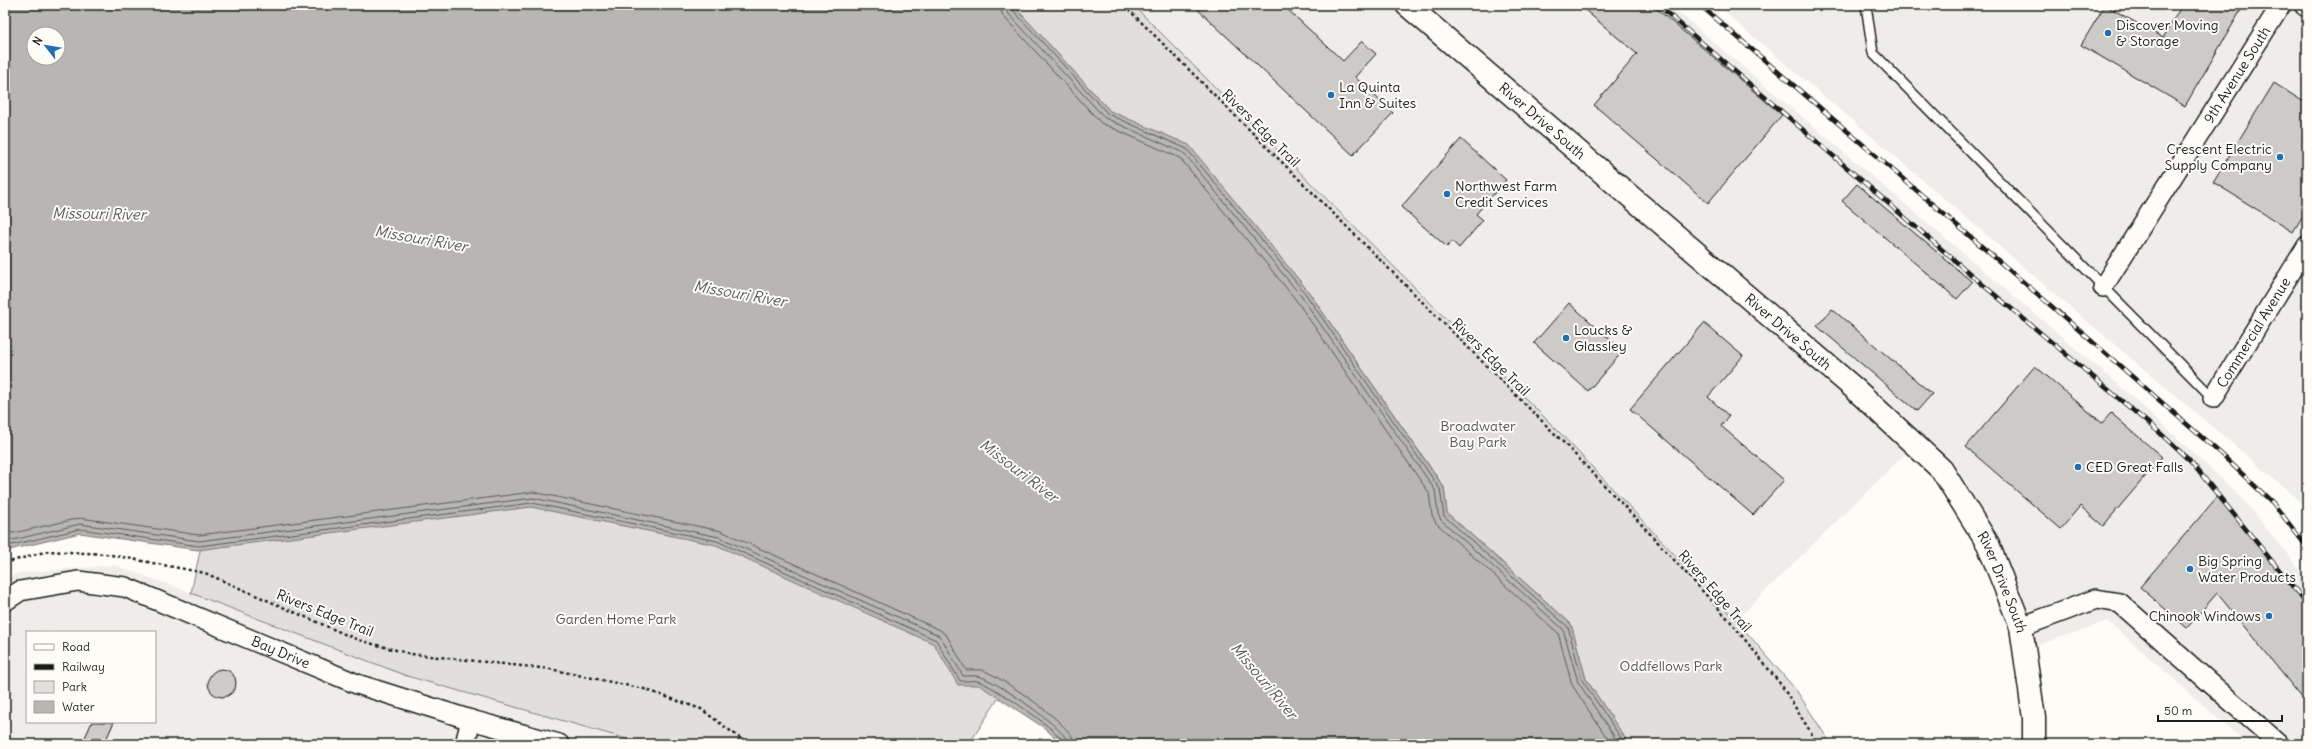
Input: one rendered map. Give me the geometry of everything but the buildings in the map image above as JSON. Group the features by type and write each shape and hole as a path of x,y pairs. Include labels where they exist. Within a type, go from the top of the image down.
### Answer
{"main road":[{"name":"River Drive South","path":"1406,5 1855,389 1942,470 1988,544 2021,628 2034,718 2034,744"}],"street":[{"name":"9th Avenue South","path":"2103,287 2281,5"},
{"name":"Commercial Avenue","path":"2213,398 2307,246"},
{"name":"Bay Drive","path":"5,601 20,590 78,580 126,587 357,684 471,720 559,744"},
{"path":"2021,628 2096,599 2120,603 2279,743"},
{"path":"465,744 471,720"}],"lane":[{"path":"1866,5 1873,52 2213,398"}],"path":[{"name":"Rivers Edge Trail","path":"1124,5 1563,442 1642,525 1730,621 1782,686 1818,744"},
{"name":"Rivers Edge Trail","path":"5,563 48,551 106,554 205,573 366,642 411,654 550,669 644,689 701,709 748,744"}],"shaded area":[{"path":"1133,5 1670,5 2134,398 2239,495 2307,578 2307,744 2247,744 2108,621 2024,650 1988,544 1915,444 1736,620 1561,434"},
{"path":"1718,5 2307,5 2307,510 2292,494 1745,30"},
{"path":"114,565 237,609 644,744 5,744 5,581 17,573"}],"green space":[{"path":"1013,5 1133,5 1561,434 1736,620 1796,690 1831,744 1629,744 1586,679 1571,624 1447,513 1444,487 1308,291 1189,146 1110,111"},
{"name":"Garden Home Park","path":"464,498 634,507 879,596 1007,685 969,744 644,744 407,676 191,593 204,532"}],"water":[{"name":"Missouri River","path":"5,5 1013,5 1110,111 1189,145 1308,291 1444,488 1447,513 1571,624 1586,679 1629,744 1061,744 1046,729 979,685 958,685 934,644 716,545 531,507 198,550 80,533 9,550 5,544"}],"railway":[{"path":"1658,5 1982,284 2160,433 2191,462 2307,604"},
{"path":"1700,5 2049,304 2221,454 2273,503 2307,547"},
{"path":"5,744 8,737"}],"place":[{"name":"Discover Moving & Storage","path":"2108,33"},
{"name":"La Quinta Inn & Suites","path":"1331,95"},
{"name":"Crescent Electric Supply Company","path":"2280,157"},
{"name":"Northwest Farm Credit Services","path":"1447,194"},
{"name":"Loucks & Glassley","path":"1566,338"},
{"name":"CED Great Falls","path":"2078,467"},
{"name":"Big Spring Water Products","path":"2190,569"},
{"name":"Chinook Windows","path":"2269,616"}],"park label":[{"name":"Broadwater Bay Park","path":"1478,434"},
{"name":"Oddfellows Park","path":"1671,666"}]}
